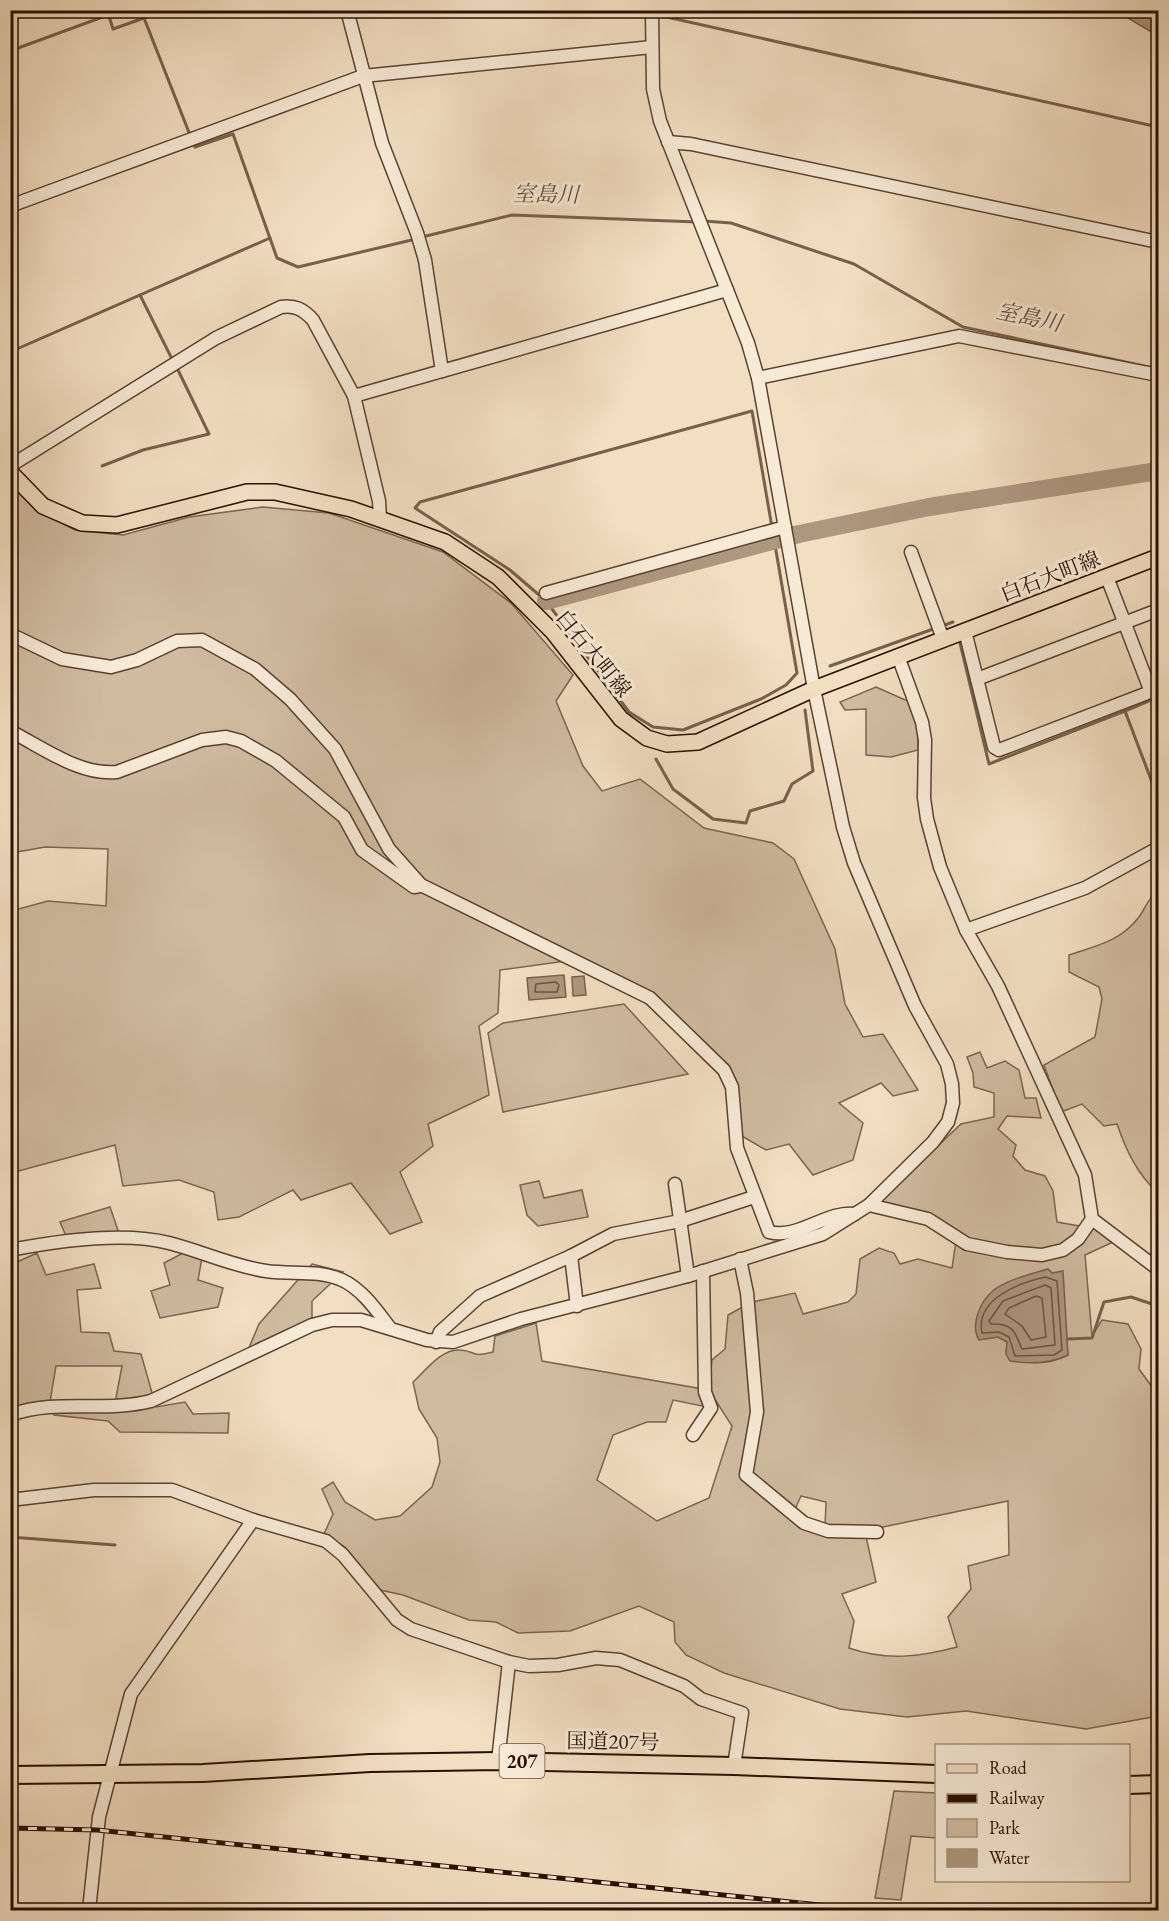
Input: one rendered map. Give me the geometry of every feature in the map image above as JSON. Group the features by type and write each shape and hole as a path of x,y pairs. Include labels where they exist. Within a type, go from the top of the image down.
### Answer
{"highway":[{"name":"国道207号","path":"10,1775 108,1775 498,1761 734,1766 935,1774"},
{"name":"国道207号","path":"10,1766 108,1775"},
{"path":"1130,1785 1158,1784"}],"main road":[{"name":"白石大町線","path":"10,472 43,506 82,523 117,525 247,492 275,492 380,518 445,542 498,577 553,632 621,719 646,738 667,744 698,742 814,689 898,656 940,631 965,631 1158,557"}],"street":[{"path":"347,10 382,143 419,238 442,371"},
{"path":"10,1415 38,1406 131,1406 151,1401 312,1325 332,1320 361,1320 436,1342 453,1342 521,1319 703,1271 823,1234 869,1205 933,1142 948,1122 953,1103 952,1084 947,1064 915,1006 854,863 843,827 814,689 788,544 777,529 758,378 748,343 660,121 654,89 652,10"},
{"path":"10,206 363,76 652,47"},
{"path":"668,142 691,144 1158,242 1158,239"},
{"path":"354,396 727,290"},
{"path":"10,466 216,338 281,308 291,306 298,308 313,320 354,396 379,501 380,518"},
{"path":"758,378 959,336 1158,375"},
{"path":"546,592 777,529"},
{"path":"911,552 940,631"},
{"path":"965,631 994,747 999,750 1155,690 1124,623 1107,577"},
{"path":"977,679 1158,610"},
{"path":"10,634 62,659 111,667 137,660 177,641 202,640 255,669 291,699 335,749 389,849 421,885 650,998 724,1070 732,1087 734,1135 754,1197 769,1232 776,1234 810,1226 848,1213 858,1214"},
{"path":"898,656 922,723 925,740 924,798 927,819 940,867 966,930 998,986 1085,1175 1092,1219 1115,1239 1158,1269"},
{"path":"10,731 65,759 102,774 117,772 202,740 226,737 241,741 276,761 344,817 362,850 414,887 421,885"},
{"path":"966,930 1085,888 1158,848"},
{"path":"675,1184 688,1275"},
{"path":"436,1342 440,1332 480,1296 571,1256 613,1234 680,1221 754,1197"},
{"path":"869,1205 928,1219 967,1244 1042,1256 1063,1250 1078,1239 1092,1219"},
{"path":"10,1250 82,1239 136,1240 167,1243 266,1271 318,1273 344,1281 372,1304 390,1328"},
{"path":"571,1256 577,1306"},
{"path":"740,1259 747,1293 757,1412 746,1475 804,1523 828,1531 877,1532"},
{"path":"693,1435 711,1408 705,1392 703,1271"},
{"path":"10,1500 94,1490 172,1490 253,1520 326,1541 343,1555 397,1620 411,1629 509,1662 530,1666 558,1665 596,1658 620,1660 684,1686 701,1699 742,1713 734,1766"},
{"path":"89,1911 99,1817 108,1775 132,1694 253,1520"},
{"path":"498,1761 509,1662"}],"green space":[{"path":"10,484 37,511 75,530 123,535 189,517 263,507 329,513 443,552 511,603 573,675 556,701 583,766 602,791 640,779 704,828 773,843 794,859 835,949 845,1004 863,1037 883,1034 918,1090 893,1096 881,1083 839,1103 863,1123 853,1160 813,1175 789,1144 766,1150 740,1135 729,1087 719,1072 647,1003 566,961 500,970 498,1013 479,1026 489,1095 428,1124 433,1146 400,1172 422,1222 390,1234 351,1183 301,1200 293,1190 239,1217 218,1220 214,1192 179,1180 123,1186 115,1145 11,1173 11,911 48,901 106,906 108,849 45,847 11,853"},
{"path":"876,687 910,702 918,726 918,750 891,757 866,755 866,709 845,710 840,702"},
{"path":"1158,891 1158,1193 1133,1161 1117,1124 1104,1126 1082,1104 1061,1112 1044,1065 1095,1037 1102,999 1099,987 1069,972 1069,955 1098,946 1124,932 1139,917 1149,900"},
{"path":"624,1004 688,1074 503,1112 488,1033 503,1023"},
{"path":"980,1052 987,1068 1005,1061 1019,1070 1025,1098 1036,1098 1041,1118 1007,1116 998,1129 1016,1145 1013,1156 1025,1170 1045,1176 1053,1191 1057,1222 1096,1229 1113,1242 1085,1255 1092,1336 1102,1320 1128,1324 1141,1349 1139,1369 1158,1395 1158,1716 1086,1729 966,1711 907,1717 840,1709 724,1673 686,1655 675,1642 674,1622 639,1606 570,1631 518,1633 496,1622 469,1620 403,1595 380,1590 345,1547 324,1534 333,1514 322,1489 333,1482 345,1502 375,1520 400,1516 432,1487 440,1462 437,1438 419,1409 413,1382 440,1356 453,1350 477,1354 493,1352 495,1336 536,1323 542,1361 709,1390 712,1360 725,1349 728,1315 752,1302 795,1293 803,1314 848,1302 856,1294 860,1259 879,1248 894,1253 900,1264 918,1259 952,1268 957,1234 879,1202 961,1124 994,1117 994,1093 974,1087 973,1073 967,1057","holes":["1048,1269 1052,1273 1068,1355 1052,1361 1037,1363 1006,1354 1007,1342 998,1337 994,1290","709,1390 732,1426 709,1498 657,1521 597,1480 613,1435 647,1422 666,1422 673,1400 702,1406","801,1496 826,1502 825,1527 791,1518","1008,1501 1009,1555 968,1566 971,1589 948,1617 957,1647 903,1656 876,1655 849,1648 854,1621 842,1594 876,1582 864,1527 878,1528"]},
{"path":"539,1181 544,1198 582,1190 588,1217 538,1226 527,1215 520,1185"},
{"path":"110,1207 120,1236 66,1236 60,1222"},
{"path":"37,1253 46,1275 94,1264 101,1288 77,1290 81,1332 109,1333 114,1351 141,1354 156,1407 185,1402 193,1414 229,1413 228,1433 120,1432 108,1421 54,1415 50,1403 11,1408 10,1265","holes":["56,1366 122,1366 115,1403 50,1402"]},
{"path":"183,1253 202,1258 198,1280 223,1288 218,1307 160,1318 151,1291 170,1285 164,1263"},
{"path":"312,1264 343,1272 312,1301 312,1318 248,1350 259,1324"},
{"path":"894,1791 935,1793 935,1838 911,1836 901,1900 875,1898"}],"water":[{"path":"1116,11 1147,11 1158,20 1158,36"},
{"path":"564,975 566,997 529,1000 527,978"},
{"path":"584,976 586,995 573,996 572,977"},
{"path":"1048,1269 1052,1273 1063,1271 1068,1355 1040,1362 1010,1361 1006,1354 1007,1342 998,1337 979,1340 976,1334 978,1314 984,1300 1000,1286 1020,1277"}],"waterway":[{"name":"室島川","path":"107,10 113,29 144,18 190,135"},
{"path":"144,18 170,10"},
{"path":"662,10 662,16 1158,127"},
{"path":"10,51 108,15"},
{"name":"室島川","path":"192,141 195,147 233,134 277,258 298,267 416,239"},
{"name":"室島川","path":"422,237 512,215 697,222"},
{"name":"室島川","path":"704,221 731,223 854,264 963,327 1158,369"},
{"path":"10,352 270,238"},
{"path":"140,295 171,357"},
{"path":"102,466 143,450 209,434 178,370"},
{"path":"752,411 797,673 786,685 761,699 683,730 653,727 629,712 546,601 510,570 415,508 420,502 752,411"},
{"name":"室島川","path":"546,601 799,534 929,507 1158,471"},
{"path":"942,626 953,622"},
{"path":"830,666 936,628"},
{"path":"960,643 989,764 1125,711 1158,798"},
{"path":"1125,711 1158,697"},
{"path":"656,759 673,789 713,819 746,823 750,811 784,801 792,784 813,771 805,710"},
{"path":"1068,1339 1092,1338 1104,1302 1131,1297 1158,1306"},
{"path":"10,1537 115,1545"}],"railway":[{"path":"10,1828 97,1830 867,1910"}]}
